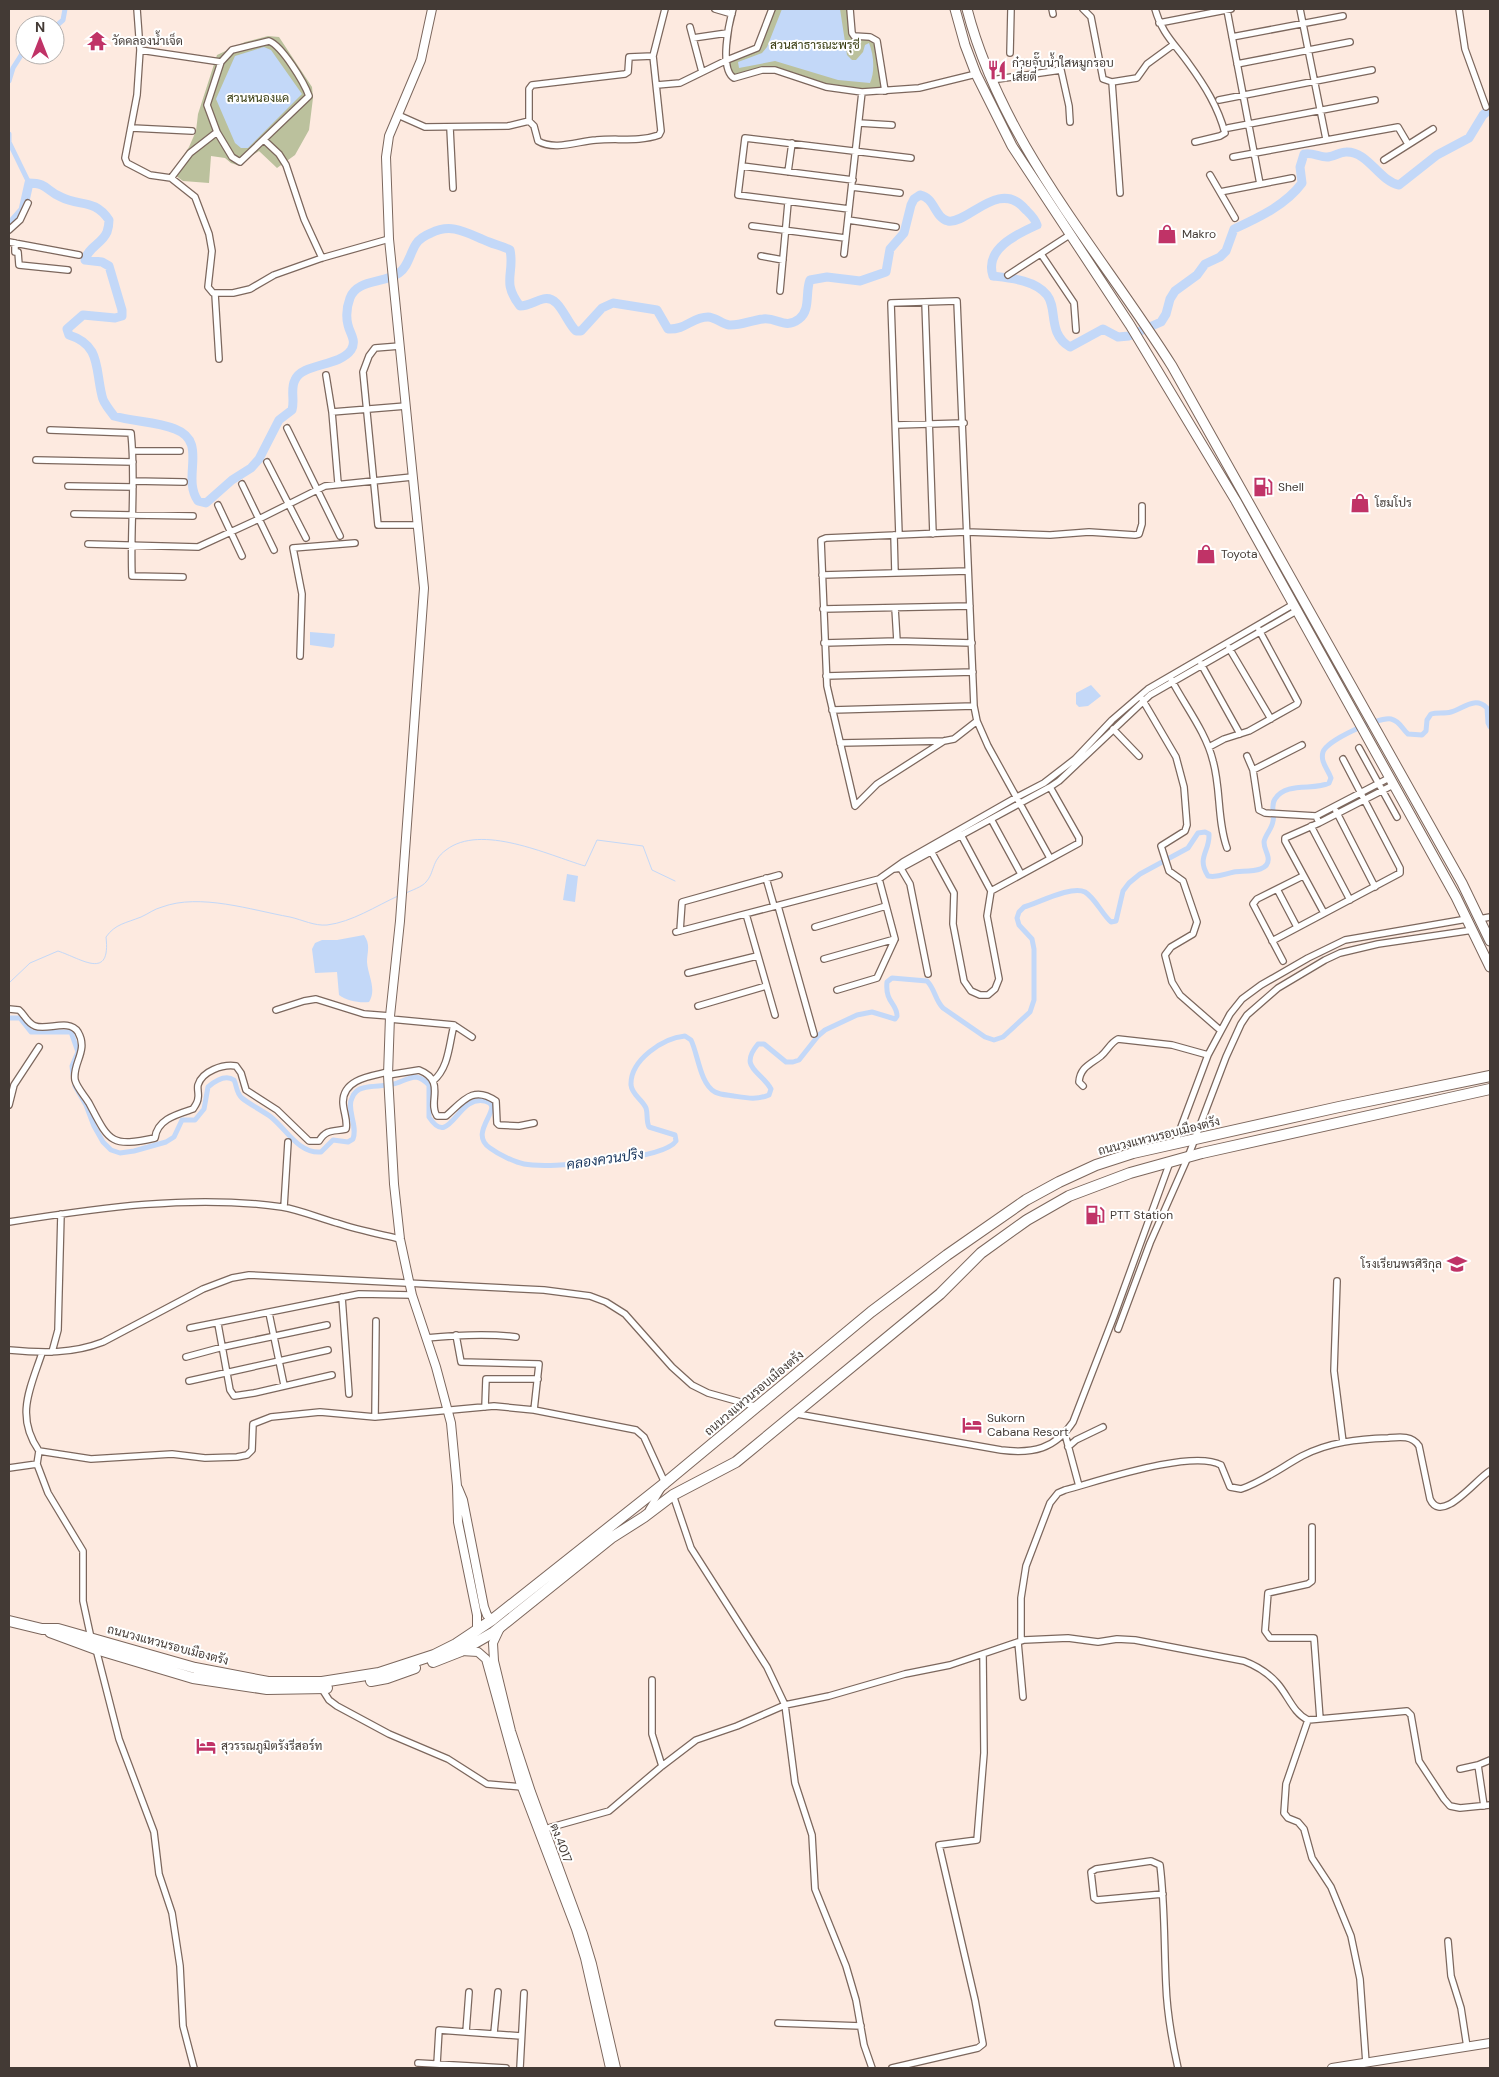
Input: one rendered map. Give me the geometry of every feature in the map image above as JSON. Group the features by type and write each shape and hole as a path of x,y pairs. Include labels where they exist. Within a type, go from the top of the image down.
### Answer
{"highway":[{"path":"1450,1085 1490,1071"},
{"name":"ถนนวงแหวนรอบเมืองตรัง","path":"9,1621 42,1629 193,1678 267,1689 322,1689 388,1678 461,1651 871,1312 1026,1200 1096,1165 1132,1153 1194,1138 1490,1076"},
{"name":"ถนนวงแหวนรอบเมืองตรัง","path":"42,1629 58,1629 195,1668 268,1682 322,1682 379,1673 434,1655 477,1631 496,1623 611,1538 644,1517 673,1494 736,1462 797,1414 940,1294 981,1253 1027,1220 1069,1196 1130,1173 1188,1157 1490,1088"}],"main road":[{"path":"955,9 964,45 976,74 1012,146 1130,325 1236,501 1473,930 1490,968"},
{"path":"967,9 975,42 991,80 1022,141 1151,332 1218,446 1462,883 1490,941"},
{"path":"1467,919 1479,918"},
{"path":"1473,930 1479,918"}],"street":[{"path":"137,9 140,50 138,95 125,152 127,163 150,175 172,178 195,197 202,213 212,250 208,287 215,294 219,359"},
{"path":"432,9 421,60 389,136 386,157 389,239 424,588 401,906 390,1017 388,1092 400,1239 412,1294 451,1423 457,1486 458,1522 477,1615 477,1631"},
{"path":"653,56 629,57 628,72 625,74 532,85 529,89 529,121 534,126 538,142 543,144 572,144 596,140 634,139 655,136 661,131 653,56 665,9"},
{"path":"715,9 733,11 727,33 727,60 729,72 734,78 762,70 775,70 826,87 862,92 919,88 976,74"},
{"path":"657,86 680,83 757,48 772,9"},
{"path":"850,9 852,33 854,36 870,37 878,41 885,91"},
{"path":"1010,53 1011,9"},
{"path":"1083,9 1091,17 1103,79 1112,82 1137,78 1147,64 1173,45"},
{"path":"1155,9 1159,23 1173,45 1214,101 1225,133 1194,142"},
{"path":"1159,23 1229,9 1232,37 1260,184"},
{"path":"1300,9 1326,139"},
{"path":"1459,9 1464,49 1486,107"},
{"path":"1232,37 1343,16"},
{"path":"690,27 702,72"},
{"path":"693,38 727,33"},
{"path":"268,41 278,47 305,86 309,96 240,162 232,157 217,132 207,105 221,62 232,50 268,41"},
{"path":"1237,64 1350,42"},
{"path":"140,50 221,62"},
{"path":"991,80 1062,70 1070,122"},
{"path":"1219,100 1372,70"},
{"path":"1112,82 1120,193"},
{"path":"844,254 862,92"},
{"path":"1228,128 1375,100"},
{"path":"398,115 425,127 508,126 529,121"},
{"path":"859,123 892,125"},
{"path":"1233,157 1398,127 1408,144"},
{"path":"132,128 192,131"},
{"path":"450,128 453,188"},
{"path":"1384,160 1433,129"},
{"path":"172,178 190,153 217,132"},
{"path":"849,209 788,203 738,195 745,138 911,158"},
{"path":"264,140 286,165 304,218 322,258"},
{"path":"788,172 792,144"},
{"path":"742,166 853,180"},
{"path":"1210,175 1236,218"},
{"path":"1220,192 1292,178"},
{"path":"852,187 900,193"},
{"path":"9,230 20,220 28,203"},
{"path":"780,291 788,203"},
{"path":"848,220 896,227"},
{"path":"752,226 845,238"},
{"path":"1008,275 1080,229"},
{"path":"215,294 250,289 274,276 322,258 389,239"},
{"path":"68,270 19,265 18,252 15,252 12,242 79,254"},
{"path":"1040,254 1074,303 1076,330"},
{"path":"761,256 783,260"},
{"path":"895,573 896,425 891,303 958,301 974,706 977,722 988,746 1050,858"},
{"path":"925,302 933,534"},
{"path":"400,346 375,348 369,356 363,372 365,409 378,524 417,525"},
{"path":"326,375 332,412 338,483"},
{"path":"332,412 406,406"},
{"path":"896,425 964,423"},
{"path":"287,428 340,536"},
{"path":"50,430 131,433 133,451 130,545 132,576 183,577"},
{"path":"133,451 180,451"},
{"path":"36,460 132,462"},
{"path":"267,462 306,538"},
{"path":"88,544 198,547 324,486 338,483 412,477"},
{"path":"68,486 184,482"},
{"path":"242,484 274,550"},
{"path":"218,505 242,556"},
{"path":"944,741 877,784 855,806 832,710 826,676 821,540 826,538 966,532 1050,535 1089,532 1135,535 1140,534 1142,506"},
{"path":"74,514 193,516"},
{"path":"300,656 302,594 294,548 356,543"},
{"path":"822,575 968,572"},
{"path":"823,609 970,606"},
{"path":"898,867 991,819 1060,772 1142,698 1198,659 1256,626 1296,607"},
{"path":"1171,679 1201,666 1230,650 1296,607"},
{"path":"895,608 897,641"},
{"path":"1209,747 1271,719 1298,702 1256,626"},
{"path":"824,643 897,641 972,643"},
{"path":"1227,643 1271,719"},
{"path":"1198,659 1240,734"},
{"path":"826,676 973,672"},
{"path":"1171,679 1209,747 1215,768 1222,828 1227,848"},
{"path":"778,876 682,902 678,931 879,879 1019,799 1050,787 1059,781 1142,698"},
{"path":"1142,698 1176,757 1184,786 1187,825 1185,830 1161,846 1161,850 1169,871 1183,881 1197,922 1193,934 1171,948 1165,956 1172,982 1180,995 1220,1030"},
{"path":"832,710 974,706"},
{"path":"840,743 944,741 954,739 977,722"},
{"path":"1113,729 1139,756"},
{"path":"1252,770 1302,745"},
{"path":"1359,748 1397,817"},
{"path":"1247,756 1252,770 1257,807 1261,812 1265,813 1316,816 1379,784 1391,782"},
{"path":"1272,941 1397,876 1400,871 1343,760"},
{"path":"1324,913 1303,876 1285,838 1364,800 1382,790 1391,782"},
{"path":"991,890 1079,843 1050,787"},
{"path":"1334,807 1375,887"},
{"path":"1316,816 1319,823"},
{"path":"991,819 1021,874"},
{"path":"1311,826 1350,900"},
{"path":"931,851 954,893 953,924 964,980 971,991 980,996 988,995 995,989 999,980 987,916 991,890 961,835"},
{"path":"898,867 910,884 928,974"},
{"path":"1283,961 1253,904 1257,899 1303,876"},
{"path":"766,878 814,1034"},
{"path":"837,990 877,978 892,949 895,939 879,879"},
{"path":"1277,888 1297,928"},
{"path":"815,927 886,906"},
{"path":"746,914 775,1015"},
{"path":"1479,918 1490,917"},
{"path":"1175,1143 1208,1055 1220,1030 1242,999 1262,985 1327,948 1362,936 1467,919"},
{"path":"1118,1329 1150,1243 1188,1157 1226,1057 1241,1024 1258,1004 1278,988 1340,953 1378,944 1473,930"},
{"path":"824,959 895,939"},
{"path":"688,973 757,956"},
{"path":"698,1006 766,986"},
{"path":"276,1010 316,999 364,1014 454,1025 472,1037"},
{"path":"9,1009 19,1010 29,1023 36,1027 64,1025 74,1028 78,1032 82,1047 75,1070 76,1082 106,1135 118,1142 134,1143 155,1138 155,1134 168,1117 194,1109 198,1098 198,1085 204,1076 213,1070 229,1065 236,1066 241,1073 246,1090 276,1110 310,1141 319,1141 323,1134 331,1130 346,1129 342,1100 350,1085 362,1078 419,1070 433,1081 436,1087 434,1110 437,1116 446,1116 465,1099 474,1094 486,1094 496,1101 497,1122 499,1126 519,1126 534,1123"},
{"path":"433,1081 445,1067 454,1025"},
{"path":"1083,1086 1079,1082 1079,1078 1086,1065 1102,1055 1112,1042 1118,1039 1172,1045 1208,1055"},
{"path":"9,1105 14,1085 39,1047"},
{"path":"284,1207 288,1142"},
{"path":"797,1414 1018,1452 1035,1450 1052,1444 1065,1434 1073,1422 1170,1162"},
{"path":"9,1222 169,1202 229,1203 284,1207 349,1227 400,1239"},
{"path":"52,1352 58,1330 61,1214"},
{"path":"9,1350 42,1353 86,1348 103,1342 203,1289 232,1278 249,1275 544,1290 590,1296 606,1302 625,1314 672,1367 692,1385 708,1393 758,1407"},
{"path":"1337,1281 1334,1371 1343,1442"},
{"path":"190,1328 218,1324 359,1294 412,1294"},
{"path":"342,1297 348,1394"},
{"path":"269,1313 284,1385"},
{"path":"375,1417 376,1321"},
{"path":"218,1324 230,1390 234,1396 254,1394 284,1385 332,1375"},
{"path":"186,1357 223,1347 328,1325"},
{"path":"426,1338 456,1335 502,1335 516,1337"},
{"path":"456,1335 461,1362 539,1364 534,1410"},
{"path":"189,1381 328,1350"},
{"path":"42,1353 25,1406 26,1420 39,1451 37,1464 48,1494 83,1551 83,1602 91,1638"},
{"path":"485,1407 486,1378 538,1379"},
{"path":"39,1451 91,1459 172,1454 205,1458 237,1457 247,1455 252,1450 254,1424 271,1417 320,1412 356,1417 375,1417 447,1409 503,1406 534,1410 636,1430 644,1437 665,1483 644,1517"},
{"path":"1068,1447 1076,1440 1103,1427"},
{"path":"1065,1434 1078,1486"},
{"path":"1023,1697 1020,1641 1021,1598 1026,1566 1050,1503 1058,1493 1078,1486 1166,1464 1202,1461 1221,1465 1230,1488 1241,1489 1304,1455 1343,1442 1400,1437 1413,1439 1419,1446 1430,1499 1433,1505 1438,1508 1449,1506 1480,1478 1490,1472"},
{"path":"9,1468 37,1464"},
{"path":"457,1486 462,1500 484,1606 487,1615 496,1623"},
{"path":"673,1494 691,1548 767,1667 785,1705 795,1784 812,1835 815,1889 846,1966 856,2000 864,2045 872,2068"},
{"path":"1312,1527 1312,1581 1308,1584 1268,1593 1265,1631 1270,1638 1314,1638 1320,1720"},
{"name":"ตง.4017","path":"496,1623 493,1643 494,1661 514,1741 541,1830 578,1936 610,2068"},
{"path":"541,1830 609,1811 696,1740 737,1726 785,1705 829,1696 905,1674 950,1665 1034,1638 1059,1638 1098,1642 1117,1639 1135,1640 1244,1661 1260,1668 1278,1683 1294,1708 1308,1720 1407,1711 1411,1715 1419,1761 1450,1806 1460,1808 1487,1806 1478,1764"},
{"path":"96,1648 119,1738 154,1832 159,1874 172,1913 180,1966 183,2026 194,2068"},
{"name":"ตง.4017","path":"461,1651 478,1652 486,1658 522,1787 583,1934 616,2068"},
{"path":"892,2068 978,2048 983,2044 975,2000 938,1845 977,1840 984,1753 984,1654"},
{"path":"652,1680 652,1734 662,1766"},
{"path":"322,1689 329,1700 338,1706 390,1734 448,1759 487,1784 522,1787"},
{"path":"1308,1720 1286,1784 1284,1813 1288,1818 1298,1822 1304,1829 1312,1858 1331,1888 1351,1936 1360,1979 1366,2063"},
{"path":"1460,1770 1490,1760"},
{"path":"1163,1894 1097,1900 1094,1898 1092,1872 1096,1869 1156,1862 1160,1865 1163,1894 1166,1994 1178,2068"},
{"path":"1448,1941 1452,1980 1461,2008 1467,2046"},
{"path":"466,2032 469,1992"},
{"path":"494,2033 498,1992"},
{"path":"520,2068 524,1993"},
{"path":"778,2024 861,2026"},
{"path":"437,2064 439,2030 521,2036"},
{"path":"1332,2068 1490,2043"},
{"path":"418,2063 506,2068"}],"green space":[{"name":"สวนสาธารณะพรุชี","path":"772,9 850,9 852,33 877,41 885,91 826,87 775,70 734,78 727,60 757,48"},
{"name":"สวนหนองแค","path":"268,36 279,37 312,87 313,98 309,130 295,155 277,168 259,151 237,165 225,158 211,156 209,183 183,181 172,173 189,147 196,131 198,114 217,55 245,42"}],"water":[{"name":"สวนสาธารณะพรุชี","path":"782,9 840,9 847,55 852,60 856,60 863,52 865,45 869,43 873,63 873,74 870,83 838,80 775,61 739,68 738,62 762,53 767,47"},
{"path":"264,47 271,50 302,94 248,148 241,148 235,143 216,99 235,56"},
{"path":"310,632 335,634 334,646 332,648 310,645"},
{"path":"1091,685 1101,696 1088,706 1079,707 1076,704 1076,693"},
{"path":"567,874 578,876 575,902 563,900"},
{"path":"364,935 368,945 367,962 372,992 369,1002 357,1002 339,995 337,972 315,973 312,949 315,943 322,940 337,940"}],"waterway":[{"path":"64,15 65,9"},
{"path":"9,81 15,65"},
{"path":"9,226 23,210 29,183 40,184 56,195 92,206 103,213 109,220 105,236 89,252 85,260 102,262 109,266 122,310 122,316 115,318 83,315 67,329 69,335 79,339 92,351 103,399 114,416 168,426 185,435 191,442 194,492 198,501 206,503 232,480 251,468 259,459 279,420 292,410 293,387 299,375 338,359 351,350 353,341 347,315 349,301 353,292 364,285 399,273 405,267 417,242 439,230 460,230 510,250 511,290 520,306 543,299 554,301 576,331 581,331 602,308 613,303 657,310 668,329 680,328 698,319 708,317 729,325 763,319 789,323 799,319 805,311 810,280 827,277 860,281 886,272 890,249 904,233 911,205 914,199 920,195 929,200 940,216 948,221 956,220 994,200 1005,198 1015,201 1025,209 1034,218 1037,225 1012,238 998,250 991,266 993,276 1022,281 1042,290 1050,301 1058,335 1070,347 1103,329 1118,337 1129,336 1161,322 1175,291 1197,275 1205,264 1220,257 1226,251 1234,229 1280,204 1302,183 1300,167 1304,154 1327,157 1344,152 1354,153 1361,156 1385,178 1399,185 1437,155 1469,138 1483,115 1490,109"},
{"path":"9,134 9,142 29,183"},
{"name":"คลองควนปริง","path":"75,1086 103,1142 111,1150 120,1153 166,1142 174,1137 182,1120 195,1120 204,1109 208,1087 224,1078 234,1080 242,1098 271,1117 300,1145 313,1152 321,1152 333,1140 348,1142 353,1139 354,1128 350,1107 357,1090 393,1084 416,1077 429,1085 429,1117 436,1126 443,1127 449,1125 467,1105 475,1101 485,1101 491,1104 492,1108 482,1135 484,1142 497,1153 520,1163 537,1165 579,1164 604,1162 651,1153 667,1148 676,1141 675,1135 649,1127 646,1108 632,1088 632,1076 642,1059 649,1052 667,1041 685,1036 691,1040 703,1076 710,1088 715,1092 748,1098 765,1097 769,1095 771,1089 753,1069 750,1059 752,1052 758,1044 764,1044 786,1062 793,1062 799,1060 825,1030 857,1015 872,1012 895,1019 897,1016 895,1008 889,999 887,989 887,982 892,978 927,981 943,1008 985,1037 994,1040 1003,1037 1030,1012 1034,1000 1034,949 1032,939 1019,925 1017,918 1019,912 1024,907 1055,895 1079,890 1089,895 1111,922 1116,921 1123,891 1129,883 1140,874 1188,848 1198,833 1205,832 1209,834 1208,845 1203,859 1208,876 1261,869 1268,862 1264,842 1272,824 1275,799 1286,790 1329,783 1331,778 1322,756 1323,752 1333,741 1365,725 1385,719 1397,721 1408,734 1422,735 1426,731 1427,720 1431,714 1451,712 1474,703 1487,708 1490,727"},
{"path":"406,893 426,882 435,862 446,850 461,842 477,840 496,840 515,844 585,866 597,840 643,846 652,870 675,881"},
{"path":"9,983 30,963 58,951 85,962 99,963 104,959 106,937 113,929 156,909 177,903 209,902 226,904 290,917 313,924 327,925 346,921 398,896"},
{"name":"คลองควนปริง","path":"9,1018 20,1018 31,1032 71,1032 78,1052 72,1066 73,1075"}],"place":[{"name":"วัดคลองน้ำเจ็ด","path":"97,41"},
{"name":"ก๋วยจั๊บน้ำใสหมูกรอบ เสี่ยตี๋","path":"997,70"},
{"name":"Makro","path":"1167,234"},
{"name":"Shell","path":"1263,487"},
{"name":"โฮมโปร","path":"1360,503"},
{"name":"Toyota","path":"1206,554"},
{"name":"PTT Station","path":"1095,1215"},
{"name":"โรงเรียนพรศิริกุล","path":"1457,1264"},
{"name":"Sukorn Cabana Resort","path":"972,1425"},
{"name":"สุวรรณภูมิตรังรีสอร์ท","path":"206,1746"}]}
